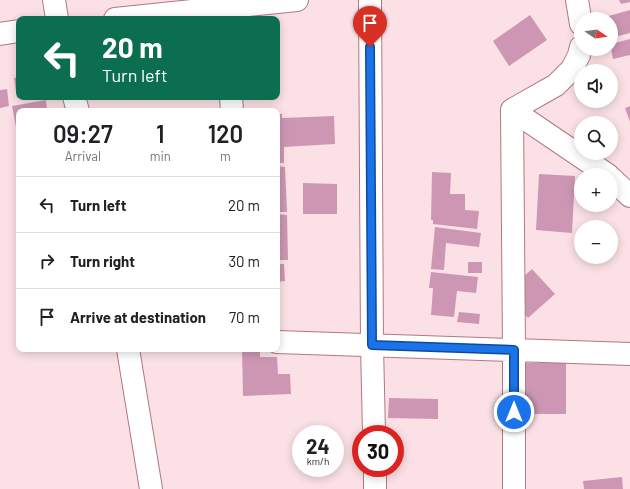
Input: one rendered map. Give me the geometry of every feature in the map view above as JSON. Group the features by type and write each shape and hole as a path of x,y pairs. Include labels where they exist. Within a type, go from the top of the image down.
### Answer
{"street":[{"path":"54,0 57,16"},
{"path":"144,16 297,0"},
{"path":"370,0 374,425"},
{"path":"577,0 579,12"},
{"path":"0,34 16,31"},
{"path":"512,110 556,85 572,69 579,56"},
{"path":"512,110 598,168"},
{"path":"512,110 514,489"},
{"path":"618,185 630,196"},
{"path":"280,342 630,354"},
{"path":"128,352 151,489"},
{"path":"375,477 375,489"}],"building":[{"path":"619,0 630,0 630,2 621,4"},
{"path":"630,10 630,33 618,36 618,13"},
{"path":"530,15 547,40 509,66 493,41"},
{"path":"630,39 630,55 613,59 612,56 618,56 618,42"},
{"path":"14,78 16,78 16,91"},
{"path":"7,89 9,106 0,108 0,90"},
{"path":"46,100 47,108 16,108 16,127 12,106"},
{"path":"630,106 630,122 625,108"},
{"path":"280,114 282,114 282,118 334,116 335,144 284,147 284,163 280,163"},
{"path":"280,166 285,167 287,212 280,212"},
{"path":"432,172 451,173 450,194 465,194 465,210 479,211 477,229 433,224 433,220 431,220"},
{"path":"539,174 574,176 572,233 536,230"},
{"path":"303,183 337,184 337,214 303,214"},
{"path":"280,214 287,215 288,260 280,260"},
{"path":"435,227 481,233 479,247 446,243 444,270 431,269"},
{"path":"468,262 482,262 482,273 468,273"},
{"path":"280,264 284,264 285,281 280,282"},
{"path":"532,269 555,294 528,318 505,293"},
{"path":"431,272 478,277 476,293 457,291 454,317 431,315 433,288 429,288"},
{"path":"459,312 480,314 479,324 457,322"},
{"path":"242,352 260,352 260,357 277,357 278,374 290,374 291,394 243,396"},
{"path":"521,363 566,363 566,414 521,414"},
{"path":"389,398 438,399 438,419 388,418"},
{"path":"622,477 623,489 584,489 583,481"}],"route":[{"path":"370,47 372,345 514,350 514,412"}]}
